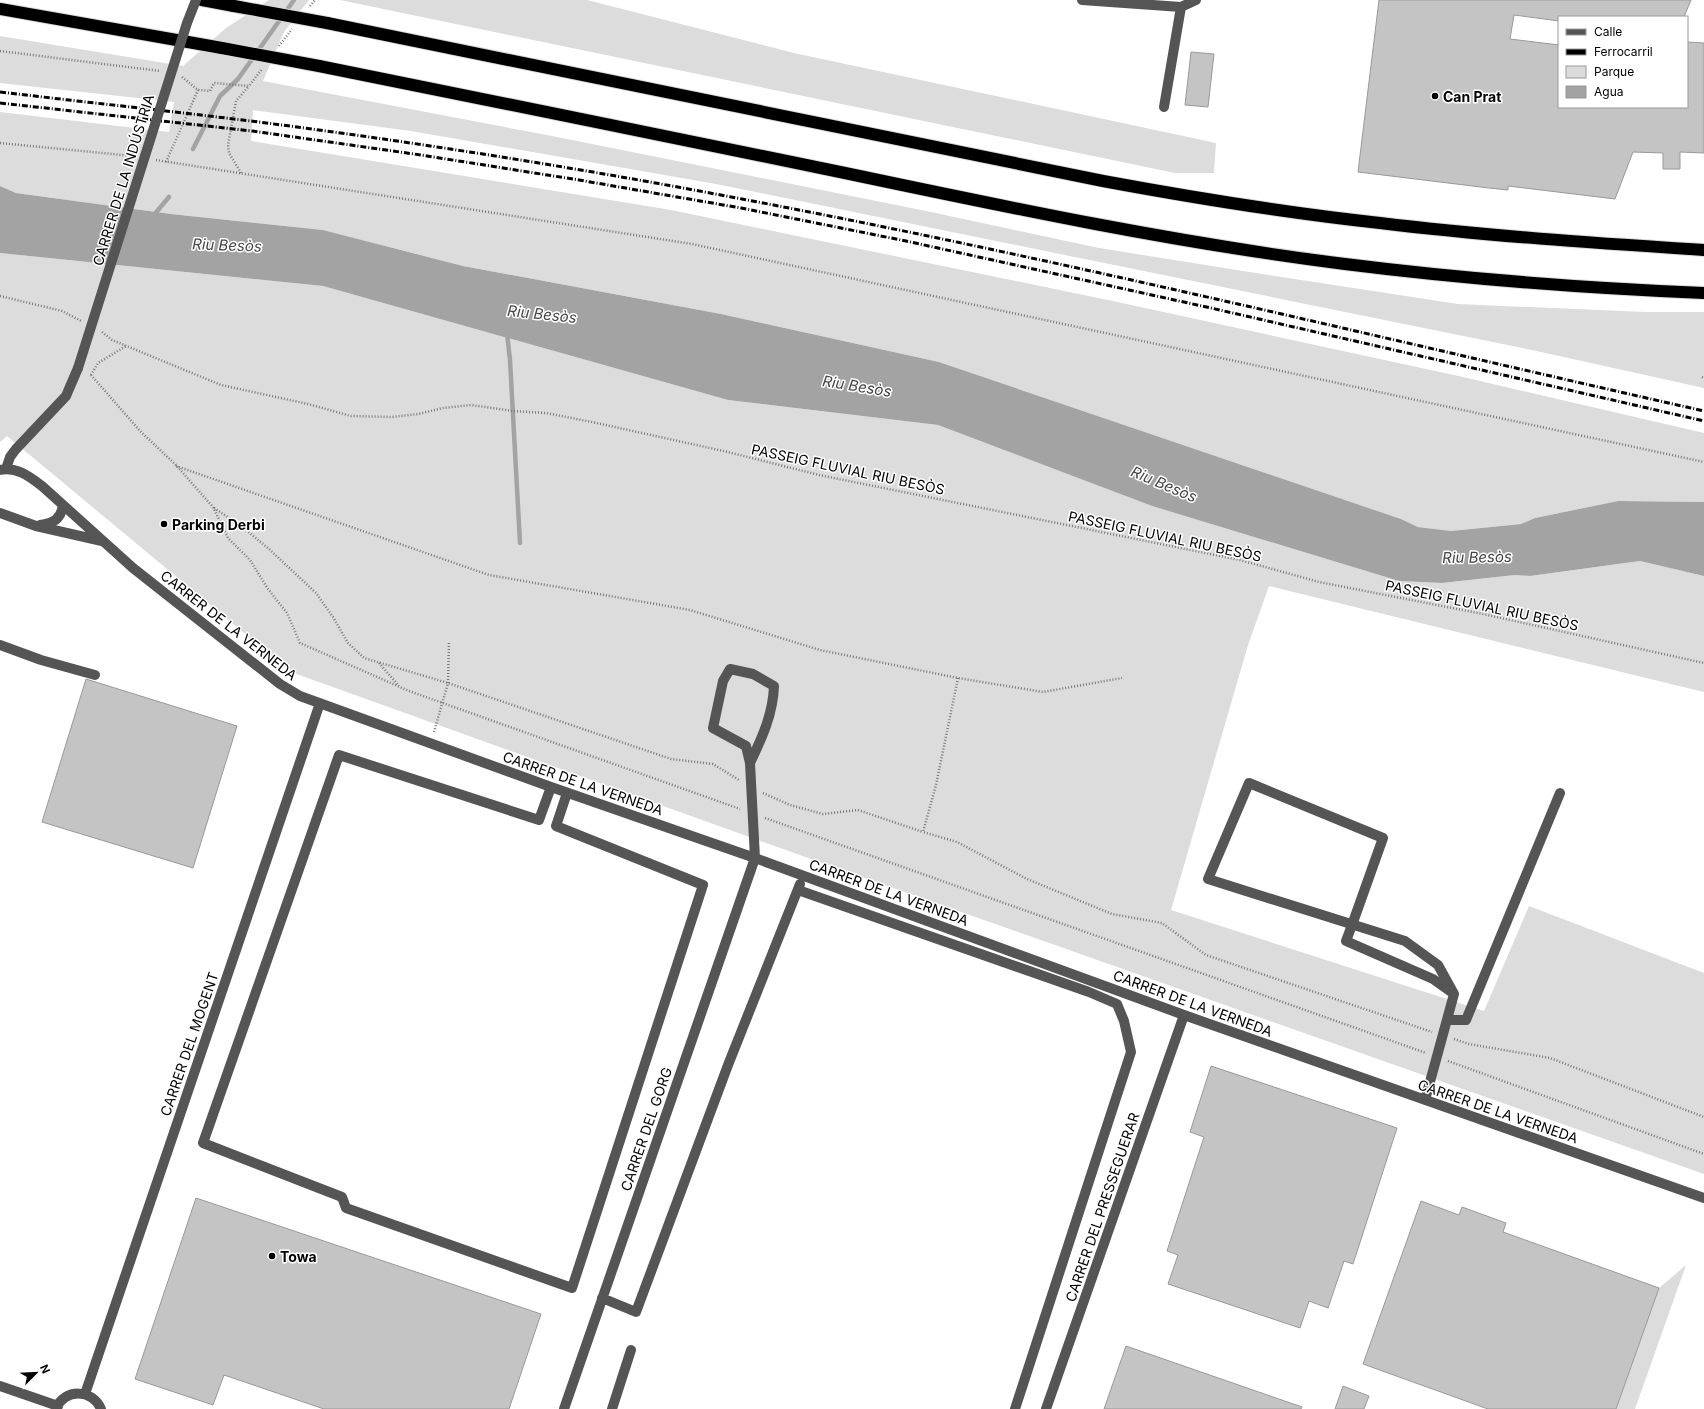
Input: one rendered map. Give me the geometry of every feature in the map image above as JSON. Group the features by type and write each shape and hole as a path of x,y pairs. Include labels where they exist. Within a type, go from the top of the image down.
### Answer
{"highway":[{"path":"202,0 328,23 1103,181 1214,201 1379,223 1489,235 1584,243 1704,250"},
{"path":"0,9 319,66 567,115 1012,208 1240,249 1345,264 1462,276 1589,287 1704,293"}],"street":[{"name":"CARRER DE LA INDÚSTRIA","path":"3,469 16,449 66,396 78,368 184,31 196,0"},
{"path":"1082,0 1181,7 1196,0"},
{"path":"1164,106 1181,7"},
{"name":"CARRER DE LA VERNEDA","path":"3,469 15,470 28,476 42,486 133,568 280,684 300,696 567,793 754,858 1184,1015 1704,1198"},
{"path":"36,526 48,524 58,519 64,505"},
{"name":"CARRER DE LA VERNEDA","path":"0,513 36,526 103,541"},
{"path":"0,645 41,660 96,675"},
{"path":"750,763 764,735 774,703 774,686 753,674 730,669 723,681 713,728 746,746 750,763 754,858"},
{"name":"CARRER DEL MOGENT","path":"85,1394 320,703"},
{"path":"551,787 539,820 339,755 203,1143 342,1197 346,1208 572,1288 703,885 556,826 567,793"},
{"path":"1425,1100 1454,994 1438,965 1405,942 1352,924 1208,879 1249,783 1383,838 1352,924 1346,941 1434,979 1454,994"},
{"path":"1447,1020 1466,1020 1560,794"},
{"name":"CARRER DEL GORG","path":"564,1409 754,858"},
{"path":"602,1298 636,1312 728,1065 803,876"},
{"path":"798,890 1088,992 1117,1004 1120,1010 1131,1052 1015,1409"},
{"name":"CARRER DEL PRESSEGUERAR","path":"1046,1409 1184,1015"},
{"path":"612,1409 632,1350"},
{"path":"0,1386 57,1407 67,1396 85,1394 97,1402 101,1409"}],"path":[{"path":"0,51 164,72"},
{"path":"166,162 198,90 181,76 175,75"},
{"path":"241,174 229,153 228,145 236,101 249,86"},
{"path":"0,143 139,157"},
{"path":"152,160 692,244 1704,462"},
{"path":"0,296 62,311 87,324"},
{"name":"PASSEIG FLUVIAL RIU BESÒS","path":"99,330 112,340 221,385 308,404 351,416 392,417 418,414 443,408 471,405 513,411 546,413 728,452 819,476 1240,560 1319,582 1483,614 1704,663"},
{"path":"91,375 98,363 127,345"},
{"path":"78,368 91,375 141,432 176,466 213,508 228,538 250,560 268,589 287,613 300,643 400,687 442,703 1437,1057 1704,1154"},
{"path":"176,466 489,575 690,610 820,650 958,678 1043,692 1122,678"},
{"path":"213,508 240,525 316,593 333,617 348,643 364,658 448,683 671,759 713,764 751,787 790,805 823,814 858,810 957,842 1027,879 1112,914 1162,923 1206,955 1469,1044 1550,1058 1704,1117"},
{"path":"431,744 448,683 449,642"},
{"path":"378,662 400,687"},
{"path":"923,832 936,785 958,678"}],"green space":[{"path":"269,0 309,0 284,32 263,81 552,136 931,212 1099,248 1458,304 1646,312 1704,312 1704,388 1532,350 716,184 411,131 253,110 251,141 671,210 1108,300 1463,377 1704,433 1704,502 1618,501 1535,518 1521,524 1451,531 1418,527 1401,519 939,362 721,314 463,266 323,230 171,214 16,193 0,186 0,112 169,132 174,102 0,83 0,36 183,66 226,28"},
{"path":"340,0 587,0 794,53 1216,143 1214,173 1175,173"},
{"path":"0,253 323,286 728,400 938,425 1152,506 1399,581 1442,583 1515,575 1530,576 1640,561 1704,576 1704,692 1269,586 1248,645 1171,910 1484,1011 1529,906 1704,973 1704,1174 808,858 291,672 7,436 0,442"},
{"path":"1686,1265 1635,1409 1616,1409 1659,1288"}],"water":[{"name":"Riu Besòs","path":"0,186 16,193 171,214 323,230 463,266 721,314 939,362 1401,519 1418,527 1451,531 1521,524 1535,518 1618,501 1704,502 1704,576 1640,561 1530,576 1515,575 1442,583 1399,581 1152,506 938,425 728,400 323,286 0,253"}],"building":[{"path":"1379,0 1691,0 1684,16 1558,16 1558,21 1514,15 1510,39 1558,45 1558,108 1688,108 1688,42 1704,43 1704,153 1680,152 1680,169 1663,169 1663,153 1633,152 1615,199 1508,186 1508,190 1358,172"},
{"path":"1191,52 1214,54 1208,107 1185,105"},
{"path":"86,679 237,726 193,868 42,822"},
{"path":"1211,1066 1397,1128 1353,1264 1344,1261 1328,1308 1309,1301 1300,1328 1168,1284 1178,1255 1167,1251 1204,1137 1190,1132"},
{"name":"Towa","path":"196,1198 541,1314 509,1409 324,1409 224,1375 213,1405 135,1379"},
{"path":"1421,1201 1459,1215 1462,1207 1506,1223 1503,1232 1659,1288 1616,1409 1488,1409 1363,1364"},
{"path":"1126,1346 1302,1407 1301,1409 1104,1409"},
{"path":"1343,1386 1369,1396 1364,1409 1335,1409"}],"waterway":[{"path":"193,149 220,96 238,79 294,0"},
{"path":"153,216 169,197"},
{"path":"507,333 510,360 520,543"}],"railway":[{"path":"0,92 251,121 374,138 558,166 742,199 1104,274 1704,411"},
{"path":"0,103 252,131 421,155 741,208 906,241 1211,308 1704,421"}],"place":[{"name":"Can Prat","path":"1435,96"},
{"name":"Parking Derbi","path":"164,524"},
{"name":"Towa","path":"272,1256"}]}
